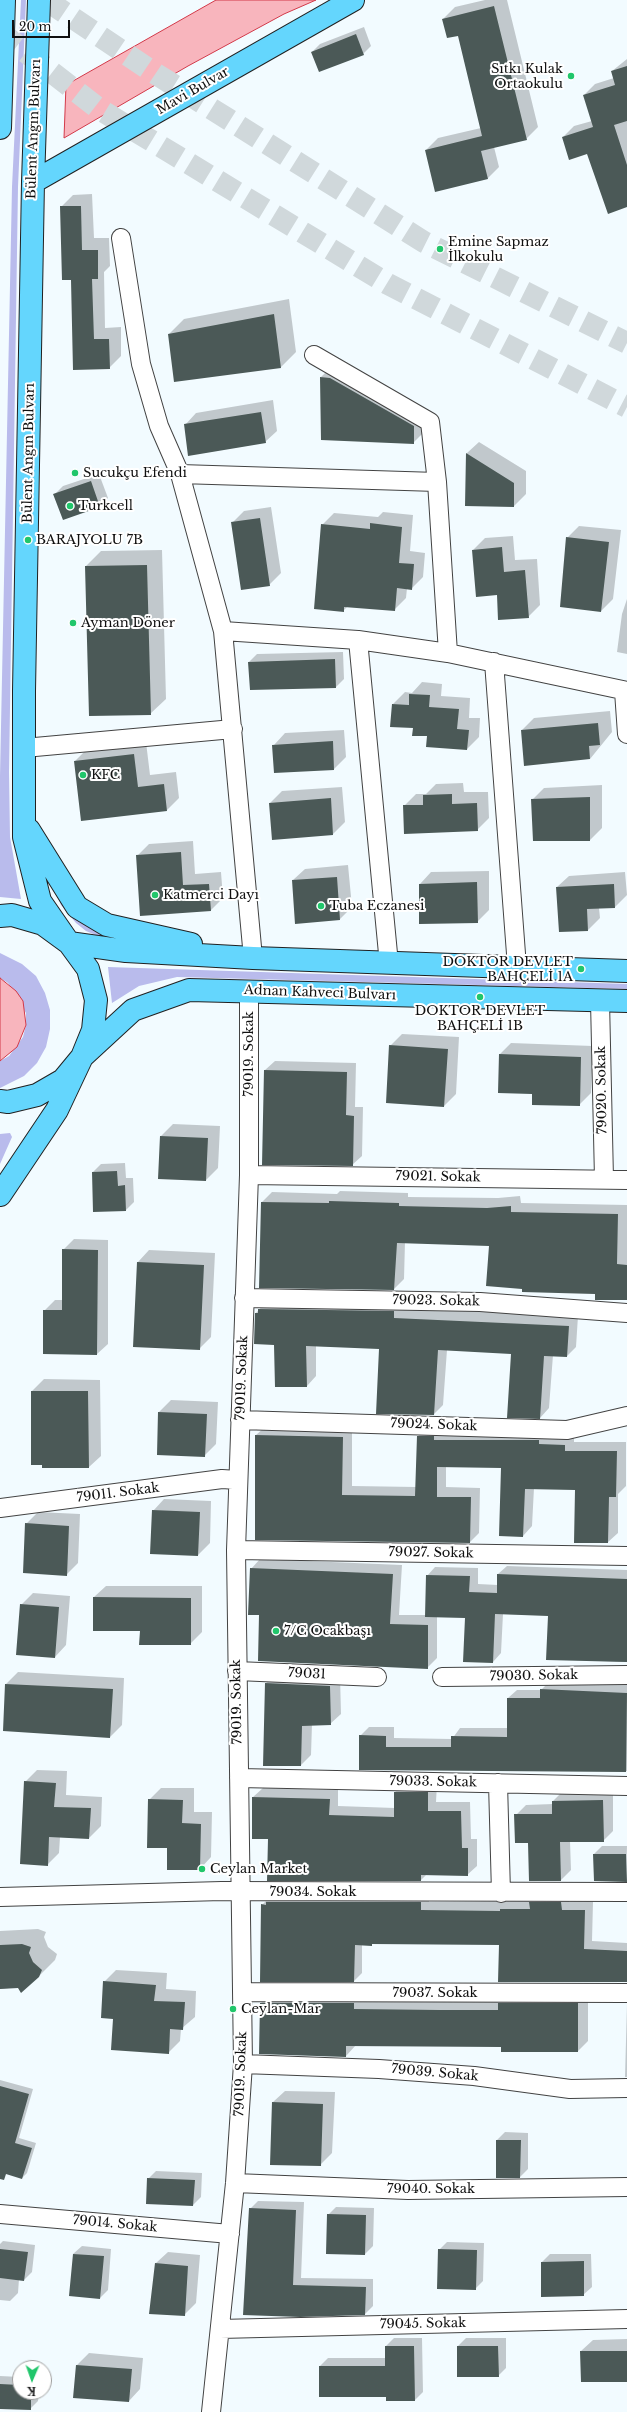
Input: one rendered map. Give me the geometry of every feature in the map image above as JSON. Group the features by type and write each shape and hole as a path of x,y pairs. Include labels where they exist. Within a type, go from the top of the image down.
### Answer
{"main road":[{"path":"0,128 1,39 4,0"},
{"name":"Bülent Angın Bulvarı","path":"0,1195 57,1110 93,1030 96,1000 88,969 40,900 24,837 24,748 33,182 39,0"},
{"name":"Mavi Bulvar","path":"33,182 353,0"},
{"path":"24,821 77,907 107,925 253,958"},
{"path":"0,916 12,915 43,924 69,943 134,951 389,964 627,971"},
{"name":"Adnan Kahveci Bulvarı","path":"82,1057 133,1010 189,990 627,1001"},
{"path":"0,1101 8,1102 37,1095 62,1080 82,1057"}],"street":[{"path":"121,238 141,364 158,426 180,474 223,631 253,958"},
{"path":"314,355 430,422 437,482 448,653"},
{"path":"180,474 437,482"},
{"path":"223,631 358,640 448,653 626,691 627,734"},
{"path":"358,640 389,964"},
{"path":"494,662 517,967"},
{"path":"24,748 233,729"},
{"name":"79019. Sokak","path":"211,2412 235,2183 243,2064 243,1992 236,1671 236,1550 237,1480 249,1175 249,991"},
{"name":"79020. Sokak","path":"600,1001 604,1179"},
{"name":"79021. Sokak","path":"249,1175 627,1180"},
{"name":"79023. Sokak","path":"244,1298 480,1302 627,1313"},
{"name":"79024. Sokak","path":"240,1420 566,1430 627,1419"},
{"name":"79011. Sokak","path":"0,1508 222,1480 237,1480"},
{"name":"79027. Sokak","path":"236,1550 627,1556"},
{"name":"79031","path":"236,1671 377,1677"},
{"name":"79030. Sokak","path":"442,1677 627,1675"},
{"name":"79033. Sokak","path":"239,1778 627,1786"},
{"path":"498,1783 501,1893"},
{"name":"79034. Sokak","path":"0,1897 241,1892 627,1892"},
{"name":"79037. Sokak","path":"243,1992 627,1993"},
{"name":"79039. Sokak","path":"243,2064 379,2069 474,2076 570,2089 627,2088"},
{"name":"79040. Sokak","path":"235,2183 408,2190 627,2187"},
{"name":"79014. Sokak","path":"0,2214 230,2234"},
{"name":"79045. Sokak","path":"220,2329 627,2319"}],"shaded area":[{"path":"21,0 26,0 18,187 9,772 10,837 21,899 0,897 0,776 12,187"},
{"path":"216,0 316,0 284,14 188,66 64,138 66,85"},
{"path":"49,875 144,942 98,936 86,931 76,923 61,905"},
{"path":"0,953 22,964 36,976 45,993 50,1010 50,1029 46,1047 37,1063 24,1076 0,1088 0,1061 9,1056 23,1037 26,1025 26,1013 8,983 0,978"},
{"path":"108,967 627,984 627,989 177,977 139,986 112,1003"},
{"path":"0,978 16,991 23,1001 26,1025 17,1047 0,1061"},
{"path":"10,1133 12,1137 0,1164 0,1134"}],"building":[{"path":"494,6 527,140 481,151 488,179 435,192 425,150 482,136 458,36 447,38 442,19"},
{"path":"356,34 364,55 319,72 311,52"},
{"path":"627,66 627,121 614,125 627,165 627,207 608,214 587,154 569,160 562,137 593,127 583,95 615,85 611,71"},
{"path":"60,206 81,206 82,250 98,250 98,279 92,279 94,339 109,339 110,369 73,370 71,280 62,280"},
{"path":"274,314 281,368 174,382 168,334"},
{"path":"320,377 330,378 414,426 414,444 321,440"},
{"path":"261,412 266,443 188,456 184,424"},
{"path":"466,453 514,483 514,507 465,506"},
{"path":"91,481 100,507 63,520 53,494"},
{"path":"260,518 270,586 241,590 231,522"},
{"path":"370,523 402,527 399,563 414,564 412,590 397,588 395,611 344,607 344,612 314,609 321,524 370,529"},
{"path":"566,537 609,542 601,612 560,607"},
{"path":"502,547 504,572 525,570 529,618 498,620 497,595 476,597 472,550"},
{"path":"147,565 151,715 89,716 85,566"},
{"path":"335,659 336,688 250,690 248,662"},
{"path":"409,694 430,695 429,707 459,709 457,729 469,730 467,750 426,747 427,736 412,736 413,728 390,727 392,704 409,705"},
{"path":"598,723 600,745 589,746 590,759 524,766 521,730"},
{"path":"333,741 334,770 274,773 272,745"},
{"path":"134,754 138,787 164,784 167,811 81,821 74,761"},
{"path":"452,794 452,804 477,803 478,831 404,834 403,805 423,805 423,795"},
{"path":"590,797 590,841 533,841 531,799"},
{"path":"331,798 333,835 272,840 269,803"},
{"path":"181,852 183,885 209,884 211,911 140,916 136,855"},
{"path":"337,877 340,920 295,924 292,880"},
{"path":"477,882 478,923 419,924 419,884"},
{"path":"614,884 615,908 587,909 588,931 559,932 556,887"},
{"path":"389,1045 448,1049 444,1107 386,1103"},
{"path":"499,1054 581,1057 580,1106 532,1105 532,1094 498,1093"},
{"path":"264,1070 347,1072 346,1115 354,1116 353,1166 262,1165"},
{"path":"160,1136 208,1138 206,1181 158,1179"},
{"path":"117,1171 118,1186 125,1185 126,1211 93,1212 92,1172"},
{"path":"329,1201 399,1203 399,1206 487,1208 511,1206 511,1212 618,1214 617,1264 627,1265 627,1300 595,1300 595,1294 522,1292 522,1289 486,1286 489,1246 397,1243 394,1290 259,1288 261,1202 329,1203"},
{"path":"62,1249 98,1250 97,1355 43,1354 43,1310 62,1310"},
{"path":"137,1262 204,1265 200,1350 133,1347"},
{"path":"258,1309 394,1311 394,1318 569,1326 567,1357 544,1356 540,1419 507,1418 511,1354 438,1350 434,1415 376,1414 379,1349 306,1346 307,1387 275,1387 274,1345 254,1344 255,1313 258,1313"},
{"path":"31,1391 88,1391 89,1468 42,1468 42,1465 31,1465"},
{"path":"158,1412 207,1414 205,1457 157,1455"},
{"path":"255,1435 343,1437 342,1495 415,1496 417,1436 434,1436 434,1440 539,1440 539,1444 565,1445 565,1451 617,1451 616,1497 609,1497 608,1543 574,1543 575,1490 525,1489 523,1537 499,1536 501,1468 437,1467 437,1497 471,1497 470,1543 255,1540"},
{"path":"152,1510 200,1512 198,1556 150,1554"},
{"path":"25,1523 69,1526 67,1576 23,1573"},
{"path":"250,1568 393,1574 390,1624 428,1625 428,1669 258,1661 259,1615 248,1615"},
{"path":"497,1574 627,1579 627,1662 546,1660 548,1616 495,1614 493,1663 463,1662 465,1618 425,1617 426,1575 470,1576 469,1592 497,1593"},
{"path":"93,1597 191,1598 191,1645 139,1645 140,1631 93,1631"},
{"path":"20,1604 59,1607 55,1658 16,1655"},
{"path":"265,1683 330,1686 331,1725 302,1726 301,1766 263,1766"},
{"path":"5,1684 113,1689 110,1738 3,1731"},
{"path":"540,1689 627,1693 626,1772 359,1770 359,1735 386,1736 386,1747 451,1747 451,1736 507,1737 507,1698 540,1698"},
{"path":"24,1781 56,1783 54,1807 91,1808 89,1839 49,1837 48,1866 20,1864"},
{"path":"394,1792 428,1792 428,1811 461,1811 462,1848 468,1848 468,1876 421,1875 421,1881 267,1881 268,1839 252,1839 252,1797 330,1799 329,1815 394,1817"},
{"path":"148,1799 183,1800 182,1823 201,1824 200,1870 167,1870 167,1848 147,1848"},
{"path":"603,1800 604,1842 560,1842 561,1881 529,1881 528,1843 515,1843 514,1814 552,1814 552,1801"},
{"path":"593,1854 626,1854 627,1882 594,1881"},
{"path":"266,1902 421,1902 421,1910 500,1911 500,1909 530,1909 529,1902 561,1902 562,1910 585,1910 584,1949 627,1951 627,1982 498,1982 499,1945 372,1944 372,1946 355,1945 354,1982 260,1982 261,1904 266,1905"},
{"path":"22,1944 31,1947 29,1953 33,1962 42,1970 39,1977 21,1993 18,1988 0,1989 0,1945"},
{"path":"103,1981 156,1985 154,2001 185,2002 183,2030 170,2029 169,2054 111,2050 113,2019 101,2018"},
{"path":"260,2003 354,2003 354,2009 498,2010 498,2003 578,2003 578,2052 501,2052 501,2047 346,2046 346,2057 259,2054"},
{"path":"0,2086 29,2094 15,2143 32,2148 22,2179 6,2174 4,2180 0,2179"},
{"path":"272,2102 323,2104 321,2166 270,2165"},
{"path":"496,2140 521,2140 520,2178 496,2178"},
{"path":"147,2178 195,2180 193,2206 146,2204"},
{"path":"249,2208 296,2210 293,2285 366,2287 365,2315 300,2317 243,2315"},
{"path":"327,2214 366,2215 365,2255 326,2254"},
{"path":"0,2249 28,2252 24,2281 0,2278"},
{"path":"438,2249 477,2250 476,2290 437,2289"},
{"path":"73,2254 104,2256 100,2299 69,2296"},
{"path":"584,2261 584,2296 541,2297 541,2262"},
{"path":"155,2263 188,2266 185,2316 149,2314"},
{"path":"385,2346 414,2346 415,2401 386,2401 386,2397 319,2397 319,2366 385,2366"},
{"path":"457,2346 498,2346 499,2377 457,2377"},
{"path":"580,2351 627,2351 627,2382 581,2382"},
{"path":"76,2365 132,2369 129,2402 73,2398"},
{"path":"0,2384 12,2385 12,2400 31,2400 31,2410 0,2409"}],"tunnel":[{"path":"46,0 156,74 424,242 627,343"},
{"path":"0,32 99,109 388,284 627,407"}],"place":[{"name":"Sıtkı Kulak Ortaokulu","path":"571,76"},
{"name":"Emine Sapmaz İlkokulu","path":"440,249"},
{"name":"Sucukçu Efendi","path":"75,473"},
{"name":"Turkcell","path":"70,506"},
{"name":"BARAJYOLU 7B","path":"28,540"},
{"name":"Ayman Döner","path":"73,623"},
{"name":"KFC","path":"83,775"},
{"name":"Katmerci Dayı","path":"155,895"},
{"name":"Tuba Eczanesi","path":"321,906"},
{"name":"DOKTOR DEVLET BAHÇELİ 1A","path":"581,969"},
{"name":"DOKTOR DEVLET BAHÇELİ 1B","path":"480,997"},
{"name":"7/C Ocakbaşı","path":"276,1631"},
{"name":"Ceylan Market","path":"202,1869"},
{"name":"Ceylan-Mar","path":"233,2009"}]}
